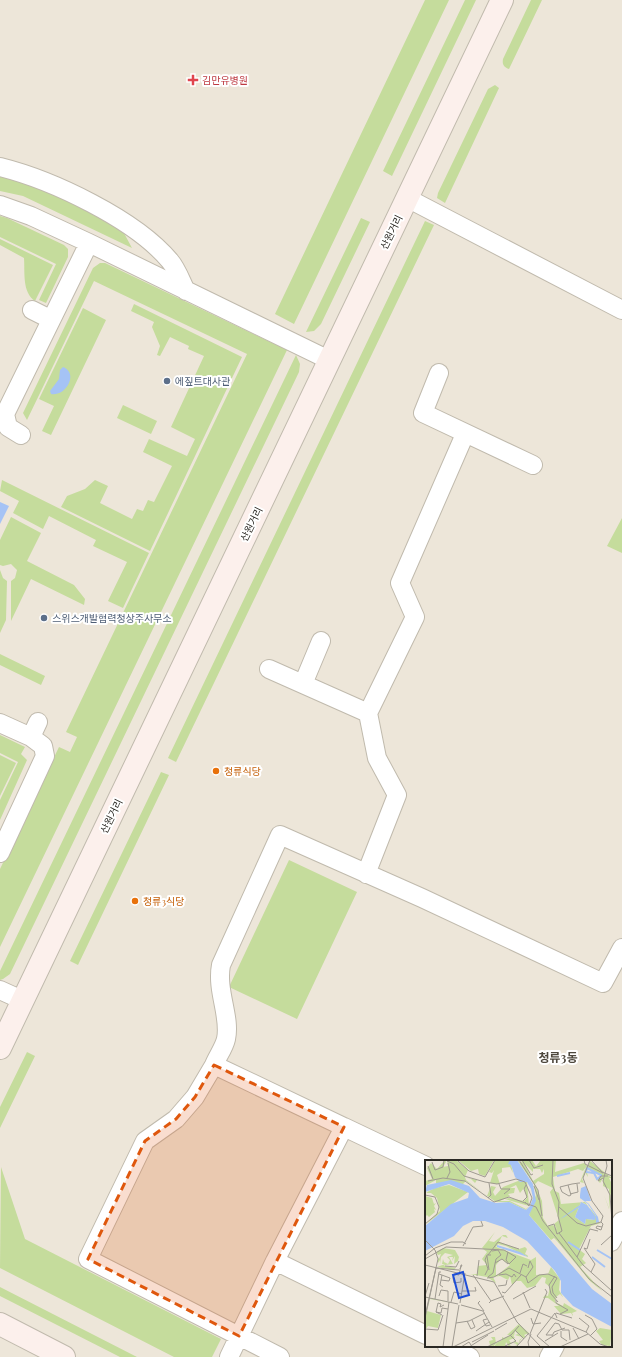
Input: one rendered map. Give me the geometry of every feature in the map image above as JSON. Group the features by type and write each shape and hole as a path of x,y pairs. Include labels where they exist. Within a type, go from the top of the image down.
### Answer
{"main road":[{"name":"산원거리","path":"0,1048 502,0"},
{"path":"0,1324 64,1357"}],"street":[{"path":"0,167 28,174 115,217 140,234 170,262 186,291"},
{"path":"408,198 622,310"},
{"path":"0,205 31,216 89,243 329,360"},
{"path":"21,435 8,427 6,414 50,319 89,243"},
{"path":"32,310 50,319"},
{"path":"439,374 422,413 533,465"},
{"path":"366,874 397,795 377,758 368,713 415,617 400,582 465,434"},
{"path":"303,684 322,641"},
{"path":"269,669 368,713"},
{"path":"0,724 35,729 43,746 45,756 0,852"},
{"path":"280,1357 88,1259 145,1141 176,1119 190,1103 214,1065 226,1039 226,1022 219,984 221,965 280,836 603,983 622,948"},
{"path":"0,990 22,1000"},
{"path":"214,1065 425,1166"},
{"path":"229,1357 275,1261 344,1127"},
{"path":"612,1240 622,1221"},
{"path":"275,1261 425,1335"},
{"path":"449,1347 470,1357"},
{"path":"549,1357 554,1347"}],"highlighted area":[{"path":"214,1065 344,1127 239,1336 88,1259 145,1141 176,1119 195,1097"}],"green space":[{"path":"425,0 449,0 294,324 275,314"},
{"path":"465,0 476,0 392,176 383,171"},
{"path":"531,0 542,0 509,69 504,66 503,59"},
{"path":"495,85 499,88 445,203 437,198 438,193 488,89"},
{"path":"0,174 34,183 118,222 132,248 23,196 0,191"},
{"path":"0,216 64,245 68,249 68,257 46,303 39,300 56,264 0,237"},
{"path":"361,218 370,222 321,324 314,331 306,332"},
{"path":"425,221 434,225 176,762 168,758"},
{"path":"0,239 53,265 35,301 28,293 26,287 24,276 24,258 0,245"},
{"path":"100,263 105,263 287,350 0,947 0,869 59,747 70,752 77,737 66,732 247,354 94,281 27,420 23,413 93,268"},
{"path":"134,304 242,357 150,551 61,507 67,496 85,489 95,480 108,486 100,503 132,519 137,509 143,511 148,500 154,502 172,466 143,452 149,439 187,456 195,439 171,427 204,356 188,349 189,346 170,337 160,356 157,355 160,346 152,327 154,322 131,311"},
{"path":"83,308 106,320 51,435 42,431 54,406 39,399"},
{"path":"296,355 300,364 299,372 10,974 0,980 0,971"},
{"path":"123,405 157,421 151,434 117,418"},
{"path":"2,480 149,553 123,608 108,601 127,562 93,546 96,540 49,516 43,529 13,513 19,501 0,491"},
{"path":"11,517 41,533 27,561 74,585 85,599 84,605 31,579 11,621 11,581 15,578 17,570 11,564 3,566 0,565 0,540"},
{"path":"622,518 622,553 607,546"},
{"path":"0,570 3,578 7,581 6,620 0,633"},
{"path":"0,654 45,676 41,685 0,665"},
{"path":"0,735 25,747 21,754 27,760 0,820 0,800 18,762 0,753"},
{"path":"0,755 16,763 0,796"},
{"path":"161,772 169,775 78,965 70,961"},
{"path":"289,860 357,892 297,1019 229,987"},
{"path":"27,1052 35,1056 0,1128 0,1107"},
{"path":"1,1167 25,1239 221,1339 212,1357 174,1357 0,1268"},
{"path":"0,1287 137,1357 120,1357 0,1296"}],"water":[{"path":"63,367 68,370 70,374 69,384 61,392 51,394 50,391 59,379 60,370"},
{"path":"0,502 9,506 0,524"}],"place":[{"name":"김만유병원","path":"193,80"},
{"name":"에짚트대사관","path":"167,381"},
{"name":"스위스개발협력청상주사무소","path":"44,618"},
{"name":"청류식당","path":"216,771"},
{"name":"청류3식당","path":"135,901"}],"district":[{"name":"청류3동","path":"558,1057"}]}
